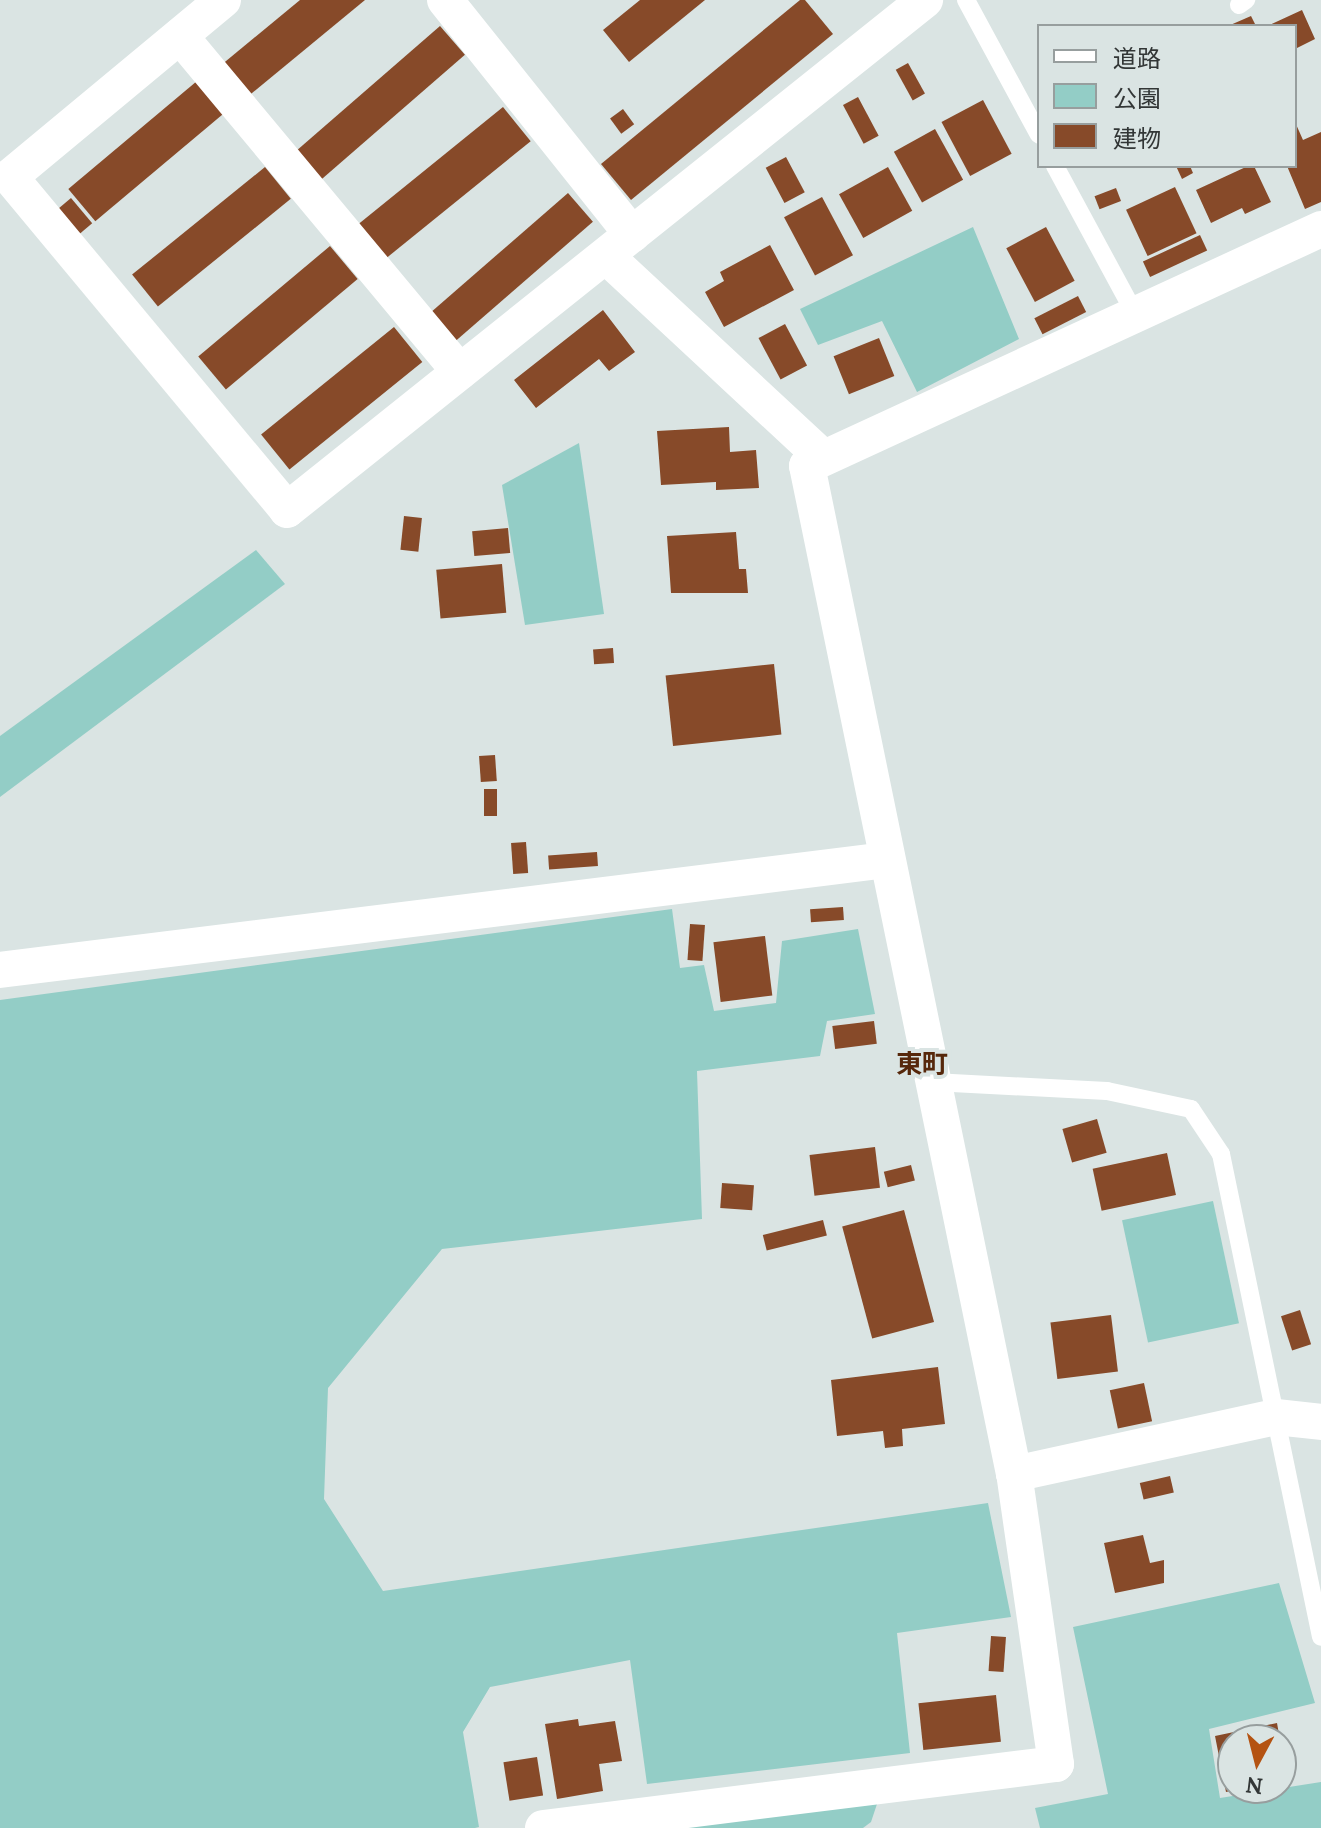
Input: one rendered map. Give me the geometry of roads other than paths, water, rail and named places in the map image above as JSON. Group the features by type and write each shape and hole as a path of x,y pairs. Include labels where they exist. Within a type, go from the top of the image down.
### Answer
{"street":[{"path":"223,0 10,177 287,510 619,245 889,11 925,0"},
{"path":"445,0 619,245 823,458"},
{"path":"180,36 460,372"},
{"path":"543,1828 1056,1764 1014,1474 807,466 1321,229"},
{"path":"0,970 887,860"},
{"path":"1014,1474 1276,1417 1321,1422"}],"lane":[{"path":"966,0 1037,131"},
{"path":"1056,168 1135,314"},
{"path":"933,1082 1107,1091 1191,1109 1221,1154 1321,1637"}],"district":[{"name":"東町","path":"922,1064"}]}
